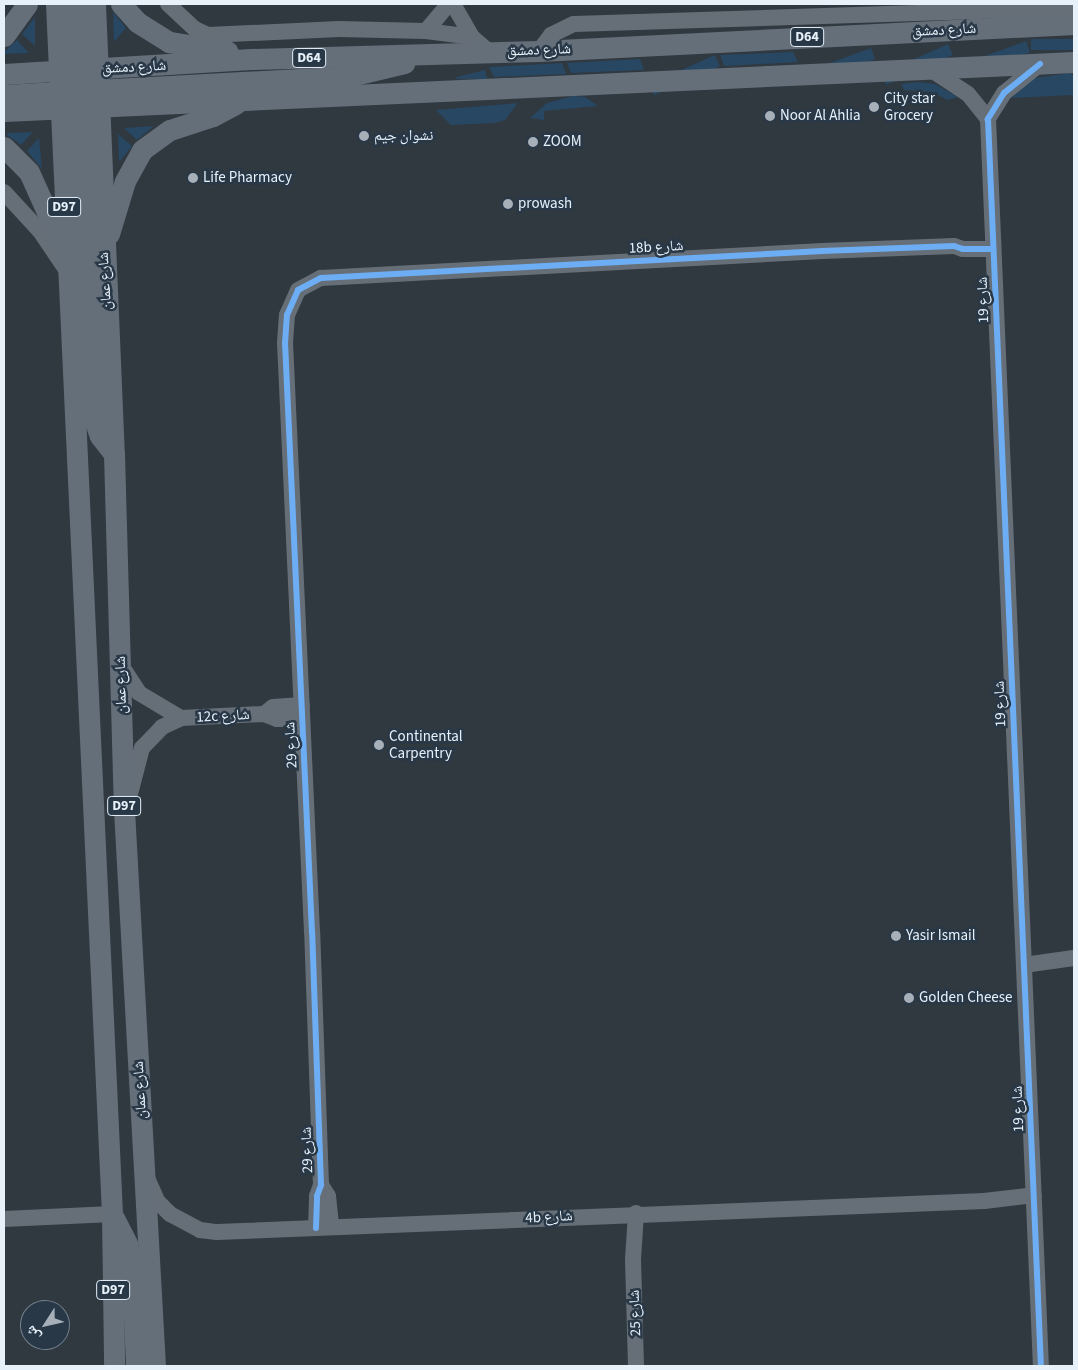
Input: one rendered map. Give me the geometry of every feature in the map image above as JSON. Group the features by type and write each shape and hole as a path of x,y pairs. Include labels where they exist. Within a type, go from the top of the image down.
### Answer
{"main road":[{"path":"4,36 27,4"},
{"name":"شارع عمان","path":"56,4 80,90 103,246 114,454 124,810 154,1366"},
{"path":"76,4 93,416 100,436 114,454"},
{"name":"شارع عمان","path":"95,4 80,90 65,249 112,1214 114,1366"},
{"path":"121,4 136,22 169,42 233,52 251,59"},
{"name":"شارع دمشق","path":"4,111 80,90 251,59 421,56 539,51 1074,24"},
{"path":"4,95 350,76 386,69 421,56"},
{"name":"شارع دمشق","path":"4,74 80,90 241,100 1074,62"},
{"path":"103,246 125,181 142,150 170,130 213,116 241,100"},
{"path":"4,147 29,172 65,249"},
{"path":"112,1214 130,1257 136,1366"}],"street":[{"path":"168,4 199,32 212,35 339,29 426,30 472,37"},
{"path":"426,30 451,4 472,37 489,52"},
{"path":"539,51 551,35 574,24 959,8 1074,8"},
{"path":"928,68 962,89 988,119 1004,93 1040,64"},
{"name":"شارع 19","path":"988,119 1041,1366"},
{"path":"4,192 40,231 67,271"},
{"name":"18b شارع","path":"321,278 954,246 963,249 993,245"},
{"name":"شارع 29","path":"321,278 304,284 293,297 285,333 321,1185 328,1196 324,1227"},
{"name":"12c شارع","path":"120,663 140,693 154,704 182,718"},
{"name":"12c شارع","path":"124,810 142,748 162,727 182,718 264,714 273,708 302,712"},
{"path":"1024,959 1052,963 1067,958"},
{"name":"4b شارع","path":"144,1170 158,1202 170,1214 192,1227 217,1232 630,1213 1034,1199"},
{"name":"شارع 25","path":"630,1213 634,1259 636,1366"},
{"path":"4,1219 112,1214"}],"shaded area":[{"path":"113,12 126,28 114,42"},
{"path":"35,17 35,46 22,34"},
{"path":"1031,39 1074,39 1074,50 1031,50"},
{"path":"17,40 29,53 4,54 4,52"},
{"path":"1026,41 1030,52 962,77 957,66"},
{"path":"948,44 953,55 886,85 881,74"},
{"path":"871,48 875,59 807,84 802,73"},
{"path":"793,52 798,62 724,66 720,55"},
{"path":"715,55 720,66 654,95 649,84"},
{"path":"640,59 644,70 571,73 567,63"},
{"path":"562,63 566,74 494,77 489,67"},
{"path":"485,70 487,79 455,79 457,77"},
{"path":"1070,73 1074,76 1074,95 1011,98 1035,78"},
{"path":"918,82 935,84 958,97 948,100 932,92 904,90 901,84"},
{"path":"573,96 585,97 598,106 544,111 544,120 530,118 547,103"},
{"path":"518,103 505,120 495,123 451,125 436,110"},
{"path":"154,126 137,140 124,128"},
{"path":"33,132 21,145 7,135 7,133"},
{"path":"118,134 132,146 119,162"},
{"path":"39,138 42,169 27,151"}],"cycle path":[{"path":"1040,64 1004,93 988,119 1041,1366"},
{"path":"316,1228 317,1196 321,1185 312,932 285,343 287,315 298,290 321,278 822,251 954,246 963,249 993,249"}],"place":[{"name":"City star Grocery","path":"874,107"},
{"name":"Noor Al Ahlia","path":"770,116"},
{"name":"نشوان جيم","path":"364,136"},
{"name":"ZOOM","path":"533,142"},
{"name":"Life Pharmacy","path":"193,178"},
{"name":"prowash","path":"508,204"},
{"name":"Continental Carpentry","path":"379,745"},
{"name":"Yasir Ismail","path":"896,936"},
{"name":"Golden Cheese","path":"909,998"}]}
